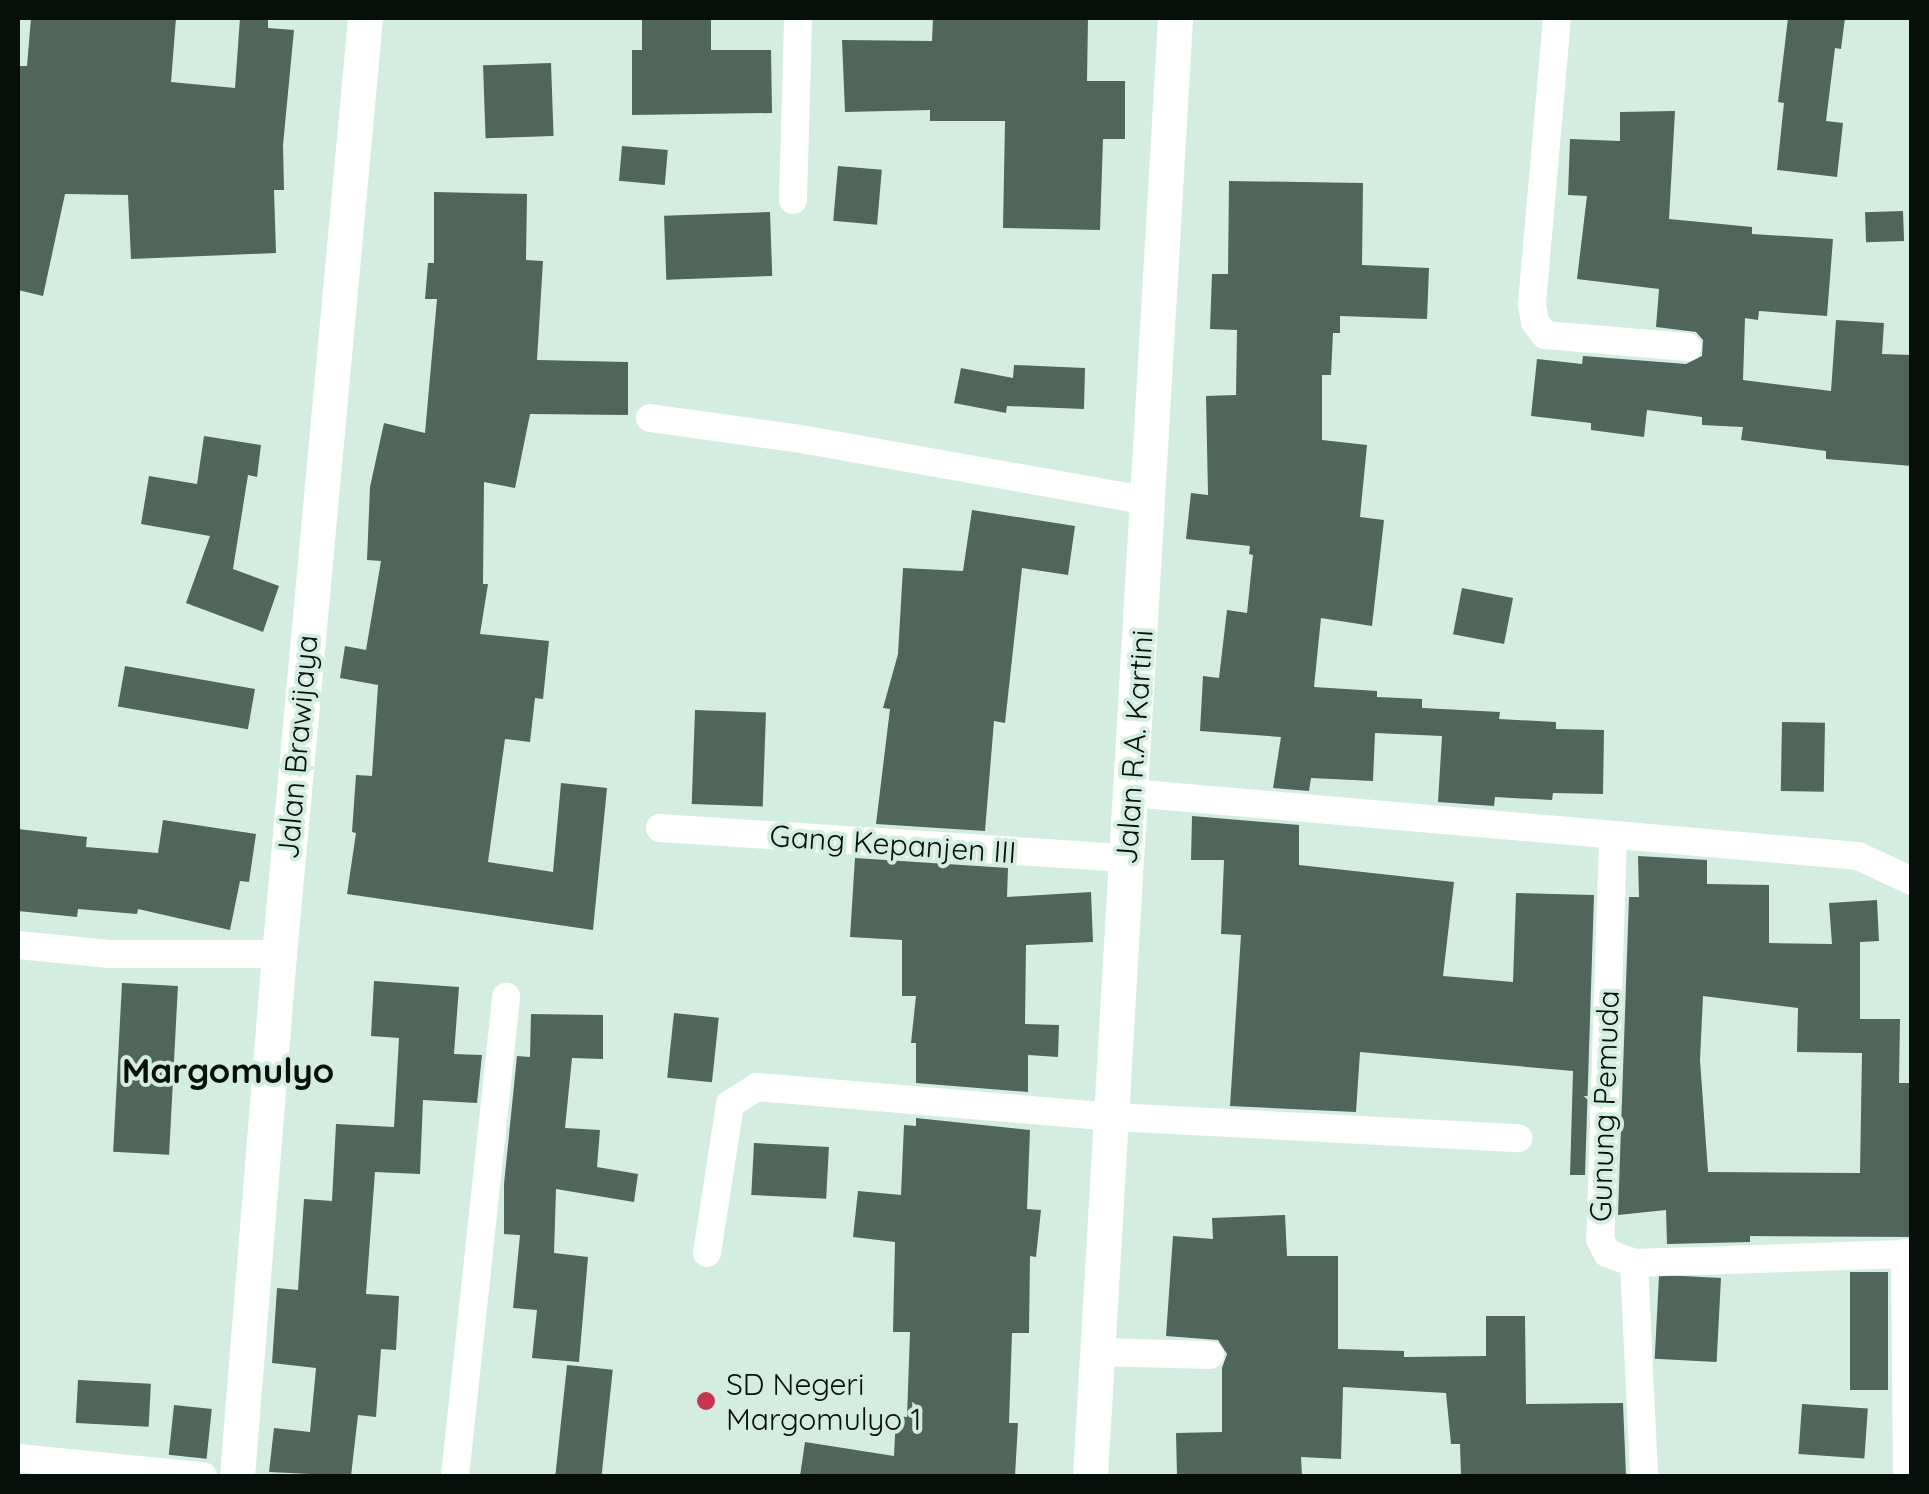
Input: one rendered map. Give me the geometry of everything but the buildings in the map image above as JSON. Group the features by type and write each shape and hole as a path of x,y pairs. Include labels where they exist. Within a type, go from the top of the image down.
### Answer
{"street":[{"name":"Jalan Brawijaya","path":"236,1476 278,954 365,18"},
{"path":"793,200 798,18"},
{"name":"Jalan R.A. Kartini","path":"1090,1476 1114,1117 1174,18"},
{"path":"1557,18 1532,304 1535,322 1545,335 1687,346"},
{"path":"650,418 801,439 1149,500"},
{"path":"1131,793 1858,856 1912,881"},
{"name":"Gang Kepanjen III","path":"660,828 1126,858"},
{"name":"Gunung Pemuda","path":"1613,836 1600,1239 1607,1253 1634,1263 1644,1476"},
{"path":"18,946 110,954 278,954"},
{"path":"455,1476 506,997"},
{"path":"707,1253 730,1104 758,1087 1114,1117 1518,1138"},
{"path":"1634,1263 1908,1253 1906,1476"},
{"path":"1098,1352 1210,1355"},
{"path":"18,1458 203,1476"}],"place":[{"name":"SD Negeri Margomulyo 1","path":"706,1401"}],"district":[{"name":"Margomulyo","path":"228,1070"}]}
